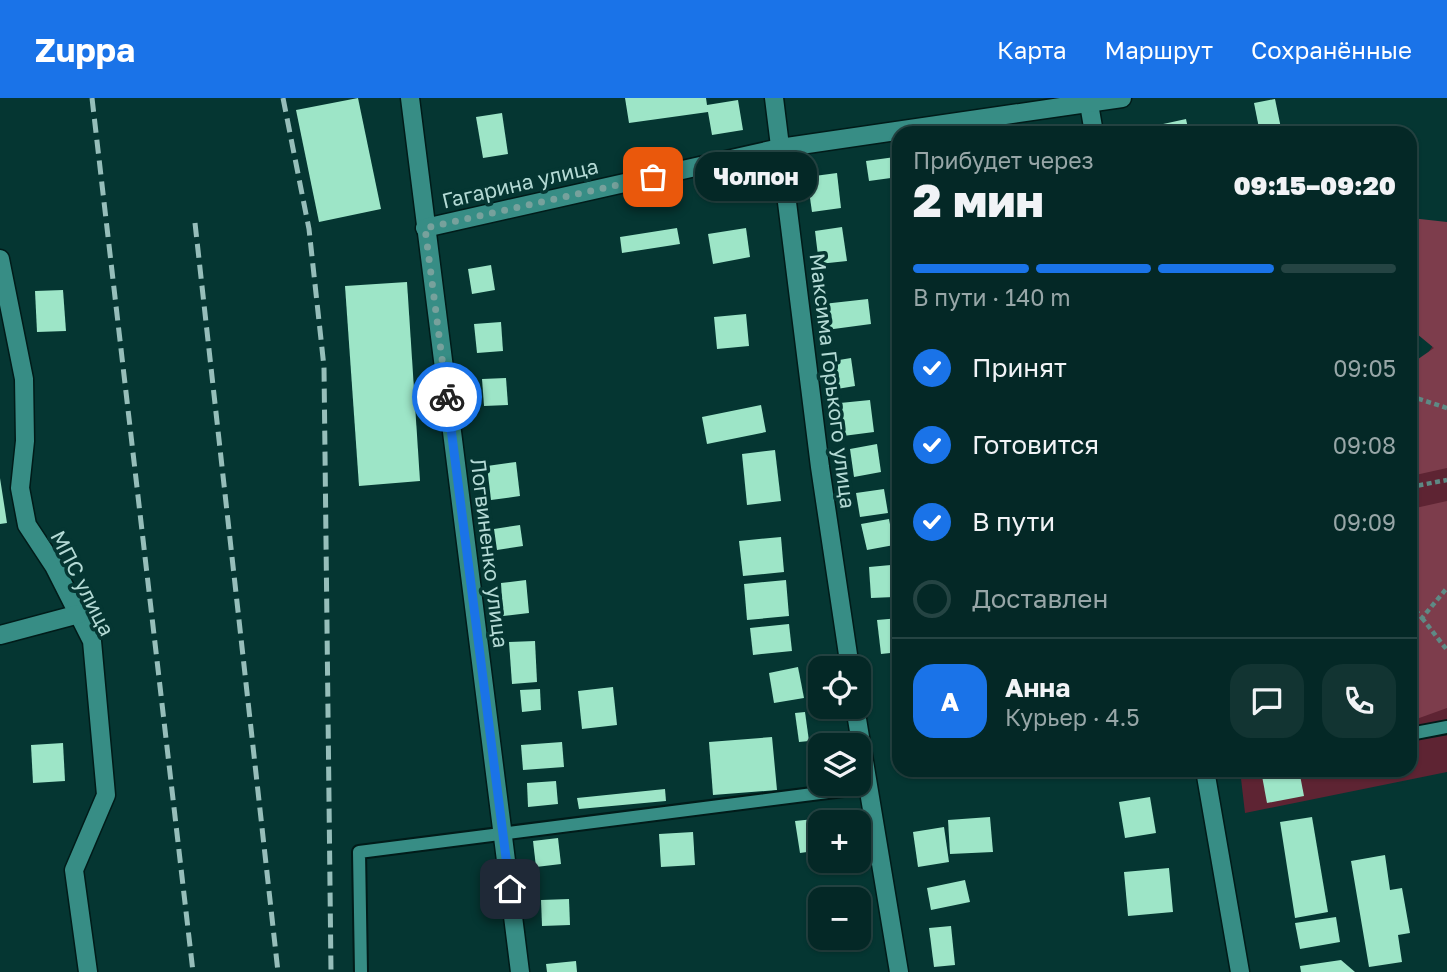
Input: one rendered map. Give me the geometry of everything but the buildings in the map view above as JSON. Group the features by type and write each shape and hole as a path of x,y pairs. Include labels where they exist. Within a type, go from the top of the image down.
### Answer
{"street":[{"name":"Логвиненко улица","path":"410,98 520,972"},
{"name":"Максима Горького улица","path":"774,98 820,467 848,656"},
{"name":"Гагарина улица","path":"924,126 1122,98"},
{"path":"1088,101 1093,126"},
{"name":"Гагарина улица","path":"425,228 780,148 892,131"},
{"name":"МПС улица","path":"0,259 24,379 25,441 20,488 27,525 54,566 92,642 106,795 74,870 88,972"},
{"path":"0,635 79,614"},
{"path":"1206,777 1240,972"},
{"path":"868,796 899,972"}],"lane":[{"path":"1417,733 1447,727"},
{"path":"361,972 359,852 808,795"}],"path":[{"path":"1417,398 1447,408"},
{"path":"1417,486 1447,480"},
{"path":"1422,618 1447,588"},
{"path":"1417,612 1447,650"}],"shaded area":[{"path":"1417,219 1447,222 1447,468 1417,475 1417,360 1434,348 1417,334"},
{"path":"1447,325 1447,772 1245,813 1241,777 1417,777 1417,369"},
{"path":"1447,501 1447,708 1417,719 1417,508"}],"railway":[{"path":"92,98 193,972"},
{"path":"283,98 309,229 324,367 331,972"},
{"path":"195,223 278,972"}],"way so far":[{"path":"447,397 425,228 653,177"}],"place":[{"name":"Чолпон","path":"653,177"}],"route":[{"path":"447,397 510,889"}]}
